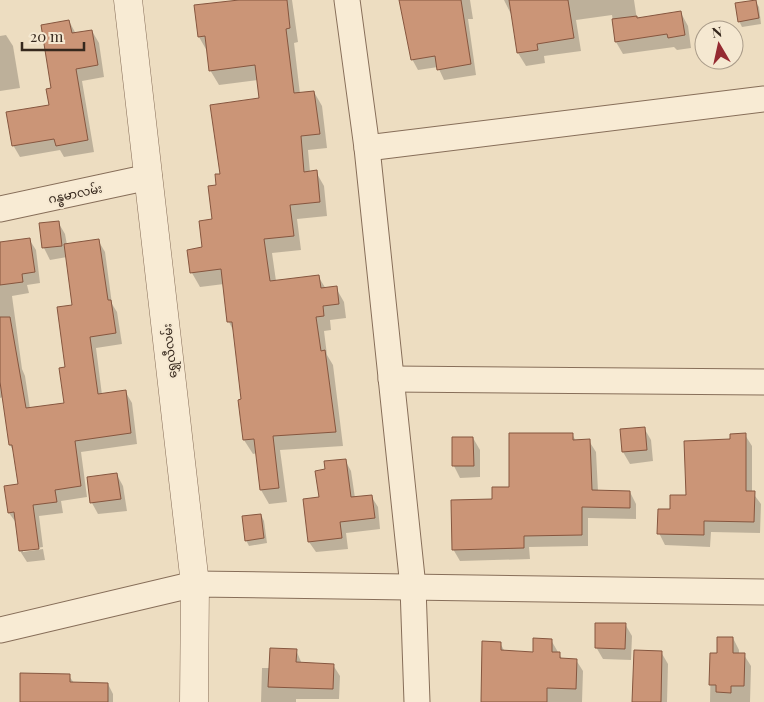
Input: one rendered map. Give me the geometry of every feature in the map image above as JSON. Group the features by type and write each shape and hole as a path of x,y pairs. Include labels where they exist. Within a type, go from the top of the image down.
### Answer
{"street":[{"name":"ရွှေလီလမ်း","path":"128,0 194,584 194,702"},
{"path":"348,0 367,148 413,587 417,702"},
{"path":"367,148 764,99"},
{"name":"ဂန္ဓမာလမ်း","path":"0,209 149,177"},
{"path":"391,379 764,382"},
{"path":"0,630 194,584 764,592"}],"building":[{"path":"239,0 287,0 290,28 286,29 294,93 314,91 320,134 301,136 304,172 317,170 320,202 290,205 294,236 264,239 270,281 319,275 321,288 337,286 339,304 323,306 324,316 316,317 321,351 325,350 336,432 273,436 279,488 260,490 254,439 243,440 238,400 241,399 232,322 227,322 221,269 190,273 187,250 202,247 199,221 212,219 208,186 216,185 215,174 220,174 210,105 259,98 255,65 209,71 205,36 198,37 194,5"},
{"path":"399,0 461,0 471,64 437,70 435,56 411,60"},
{"path":"509,0 568,0 574,38 537,44 538,50 517,53"},
{"path":"756,0 759,18 738,20 735,3"},
{"path":"681,11 685,35 668,38 667,34 615,42 612,19 637,16 637,18"},
{"path":"69,20 72,33 92,30 98,65 76,69 88,140 56,146 54,139 12,146 6,112 49,105 46,89 51,88 41,25"},
{"path":"59,221 62,246 42,248 39,223"},
{"path":"30,238 35,272 22,274 23,282 0,285 0,242"},
{"path":"99,239 108,300 111,300 116,333 90,337 98,394 126,390 131,433 75,441 81,486 55,490 57,502 33,505 39,549 19,551 14,512 8,513 4,486 18,484 12,445 9,445 0,382 0,317 10,317 26,408 64,403 59,368 65,367 57,307 72,305 64,244"},
{"path":"645,427 647,450 622,452 620,429"},
{"path":"509,433 573,433 573,440 590,439 592,490 630,491 630,508 582,507 582,535 524,536 524,548 452,550 451,500 492,499 492,487 509,487"},
{"path":"746,433 746,491 755,491 754,522 704,521 704,535 657,534 658,509 670,509 670,495 686,495 684,441 730,439 730,434"},
{"path":"452,437 473,437 474,466 452,466"},
{"path":"346,459 351,497 372,495 375,518 340,522 342,538 308,542 303,499 319,497 315,471 325,469 324,461"},
{"path":"117,473 121,499 90,503 87,477"},
{"path":"261,514 264,538 245,541 242,516"},
{"path":"595,623 626,623 625,649 595,648"},
{"path":"717,637 733,637 733,653 745,653 744,686 731,686 731,693 716,692 716,685 709,685 710,653 717,653"},
{"path":"533,638 552,639 552,652 560,652 560,658 577,659 576,689 547,688 547,702 481,702 482,641 501,642 501,650 533,652"},
{"path":"270,648 297,649 296,662 334,664 333,689 268,687"},
{"path":"634,650 662,651 661,702 632,702"},
{"path":"20,673 70,674 70,682 108,683 108,702 20,702"}]}
